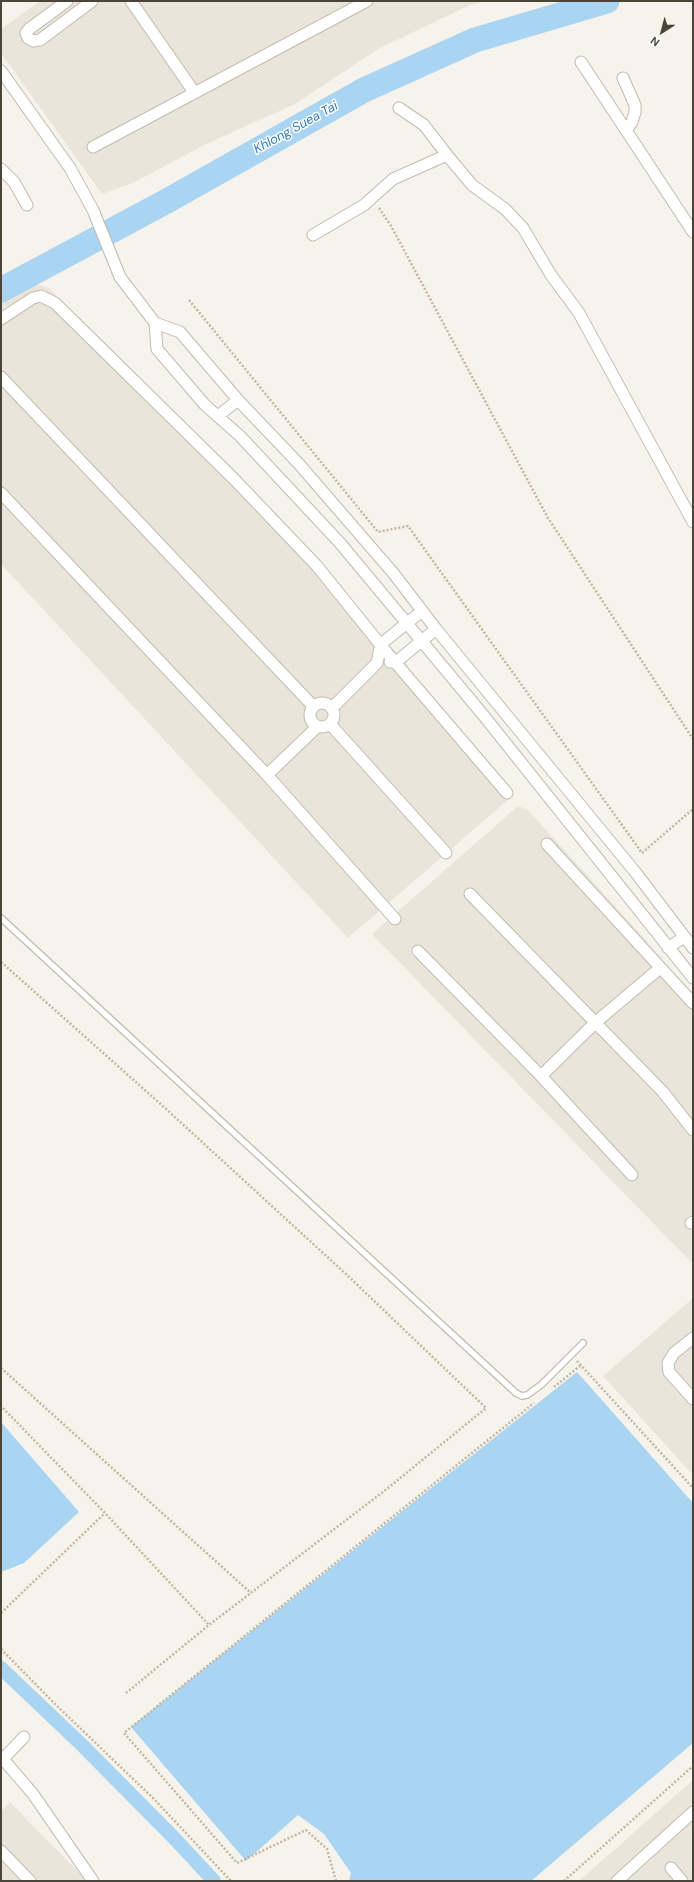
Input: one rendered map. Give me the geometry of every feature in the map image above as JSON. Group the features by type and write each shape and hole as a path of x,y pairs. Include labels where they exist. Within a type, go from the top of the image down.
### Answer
{"street":[{"path":"66,1 29,29 26,33 28,38 33,41 40,40 92,1"},
{"path":"131,1 194,92"},
{"path":"93,147 194,92 213,84 352,4 367,1"},
{"path":"581,62 693,232"},
{"path":"1,71 70,168 93,210 120,277 155,323 157,349 205,405 276,473 340,543 422,640 693,978"},
{"path":"623,78 635,105 635,112 632,122 626,130"},
{"path":"399,108 424,125 433,134 447,155 472,185 505,209 523,228 547,269 579,313 693,522"},
{"path":"313,234 373,199 393,179 447,155"},
{"path":"1,169 14,182 27,205"},
{"path":"1,319 33,298 41,296 55,303 275,521 317,566 507,793"},
{"path":"155,323 180,332 238,400 299,464 394,574 436,629 636,873 693,948"},
{"path":"1,377 313,706"},
{"path":"218,416 238,400"},
{"path":"1,493 267,775 395,919"},
{"path":"332,708 377,663 381,644 422,611"},
{"path":"377,663 396,662 436,629"},
{"path":"323,703 332,708 334,717 330,724 324,727 313,723 310,717 310,711 313,706 323,703"},
{"path":"330,724 446,853"},
{"path":"267,775 318,726"},
{"path":"547,844 693,1003"},
{"path":"470,894 663,1092 693,1130"},
{"path":"668,948 684,937"},
{"path":"418,951 541,1076 632,1175"},
{"path":"541,1076 596,1022 660,968"},
{"path":"693,1338 674,1353 668,1363 669,1372 693,1399"},
{"path":"24,1737 2,1760 37,1800 93,1881"},
{"path":"617,1881 693,1812"},
{"path":"1,1851 30,1881"},
{"path":"671,1868 682,1881"}],"lane":[{"path":"1,918 516,1393 522,1396 527,1395 541,1385 584,1343"}],"path":[{"path":"373,199 391,226 548,518 693,738"},
{"path":"189,300 378,532 408,526 642,853 693,809"},
{"path":"1,962 323,1254 486,1408 388,1488 209,1625 126,1693"},
{"path":"550,1390 581,1365 693,1488"},
{"path":"1,1368 251,1593"},
{"path":"336,1881 327,1849 306,1830 236,1863 124,1733 538,1400"},
{"path":"1,1406 105,1513 209,1625"},
{"path":"1,1613 105,1513"},
{"path":"1,1649 56,1705 153,1798 231,1881"},
{"path":"564,1881 693,1766"}],"shaded area":[{"path":"40,1 486,1 470,5 378,49 295,104 204,145 135,182 102,194 1,53 1,29"},
{"path":"30,282 49,288 236,472 403,660 509,799 348,938 1,564 1,298"},
{"path":"518,806 528,810 644,938 693,996 693,1264 372,934"},
{"path":"693,1298 693,1475 603,1376"},
{"path":"693,1780 693,1881 579,1881"},
{"path":"10,1802 87,1881 1,1881 1,1812"}],"water":[{"path":"577,1372 693,1503 693,1743 531,1881 349,1881 351,1873 324,1834 298,1815 246,1861 131,1727"},
{"path":"1,1422 79,1512 24,1563 1,1572"}],"waterway":[{"name":"Khlong Suea Tai","path":"1,290 167,201 364,90 475,40 607,1"},
{"path":"1,1668 82,1745 176,1840 214,1881"}]}
